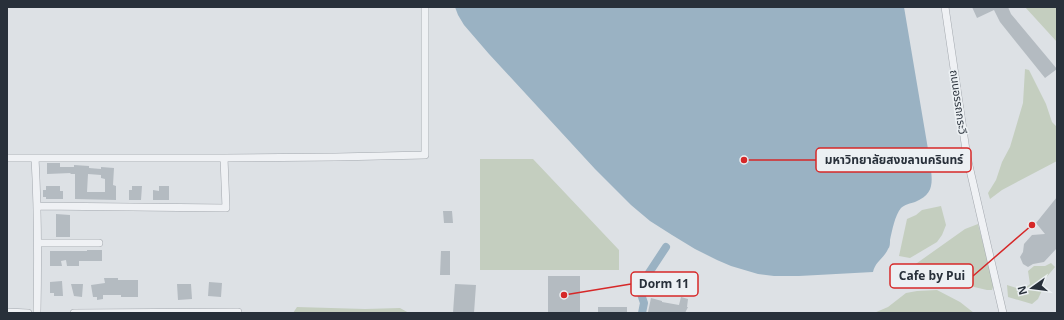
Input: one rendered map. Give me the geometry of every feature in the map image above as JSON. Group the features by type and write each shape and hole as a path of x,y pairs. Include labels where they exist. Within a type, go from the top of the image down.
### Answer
{"street":[{"path":"7,158 336,157 425,154 425,7"},
{"name":"ถนนอรรถกระวี","path":"946,7 967,157 1003,313"},
{"path":"35,158 38,206 37,313"},
{"path":"38,206 226,208 224,158"},
{"path":"38,243 99,243"},
{"path":"7,312 28,313"},
{"path":"74,313 238,312"}],"green space":[{"path":"1025,7 1057,7 1057,42"},
{"path":"1025,69 1029,70 1046,104 1052,122 1057,127 1057,161 1002,190 990,199 988,193 996,180 1002,162 1010,147 1023,103"},
{"path":"480,159 533,159 619,250 619,270 480,270"},
{"path":"941,206 946,225 937,242 910,258 899,256 907,219 916,215 922,210"},
{"path":"978,224 994,285 992,290 931,277 903,273 965,229"},
{"path":"1051,263 1055,267 1045,279 1044,286 1038,299 1032,304 1008,297 1007,285 1023,290 1030,284 1028,271 1034,266 1045,266"},
{"path":"937,290 960,302 974,313 874,313 888,307 906,293"},
{"path":"297,307 365,309 400,308 409,313 293,313"}],"water":[{"path":"455,7 904,7 930,161 932,180 930,191 922,199 901,208 895,219 890,245 873,272 774,276 758,274 731,266 695,249 672,235 650,221 631,205 595,169 489,54 464,25"}],"building":[{"path":"972,7 1008,7 1011,14 1057,69 1045,78 1000,22 994,10 977,18"},
{"path":"47,163 60,163 60,167 74,167 74,165 89,166 89,168 101,169 101,167 114,168 113,185 116,186 116,200 75,199 75,174 47,174","holes":["88,174 101,175 101,178 105,179 105,192 87,192"]},
{"path":"46,186 60,186 60,191 63,191 63,199 46,199 46,197 43,197 43,190 46,190"},
{"path":"132,186 142,186 141,200 129,200 129,190 132,190"},
{"path":"159,186 169,186 169,200 153,200 153,190 159,191"},
{"path":"1057,197 1057,248 1044,262 1033,264 1028,267 1023,264 1020,257 1023,252 1024,244 1032,235 1045,234 1036,223"},
{"path":"443,211 452,211 453,223 444,223"},
{"path":"56,214 70,215 70,237 56,237"},
{"path":"102,250 102,261 79,261 79,266 67,266 66,260 61,261 62,266 50,266 50,251"},
{"path":"441,251 450,251 450,275 440,275"},
{"path":"548,276 580,276 580,313 548,313"},
{"path":"104,278 138,280 138,297 103,295 103,299 97,300 97,297 93,297 91,285 105,283"},
{"path":"62,281 63,296 54,296 54,293 50,293 50,282"},
{"path":"209,282 222,283 221,297 208,296"},
{"path":"71,284 83,284 82,297 74,296"},
{"path":"177,284 191,284 192,299 178,300"},
{"path":"455,284 476,285 474,313 453,313"},
{"path":"681,297 688,299 688,307 685,313 648,312 651,298 662,302 679,305"},
{"path":"598,307 627,307 627,313 598,313"}],"waterway":[{"path":"642,313 644,303 639,288 666,247"}],"place":[{"name":"มหาวิทยาลัยสงขลานครินทร์","path":"744,160"},
{"name":"Cafe by Pui","path":"1032,225"},
{"name":"Dorm 11","path":"564,295"}]}
